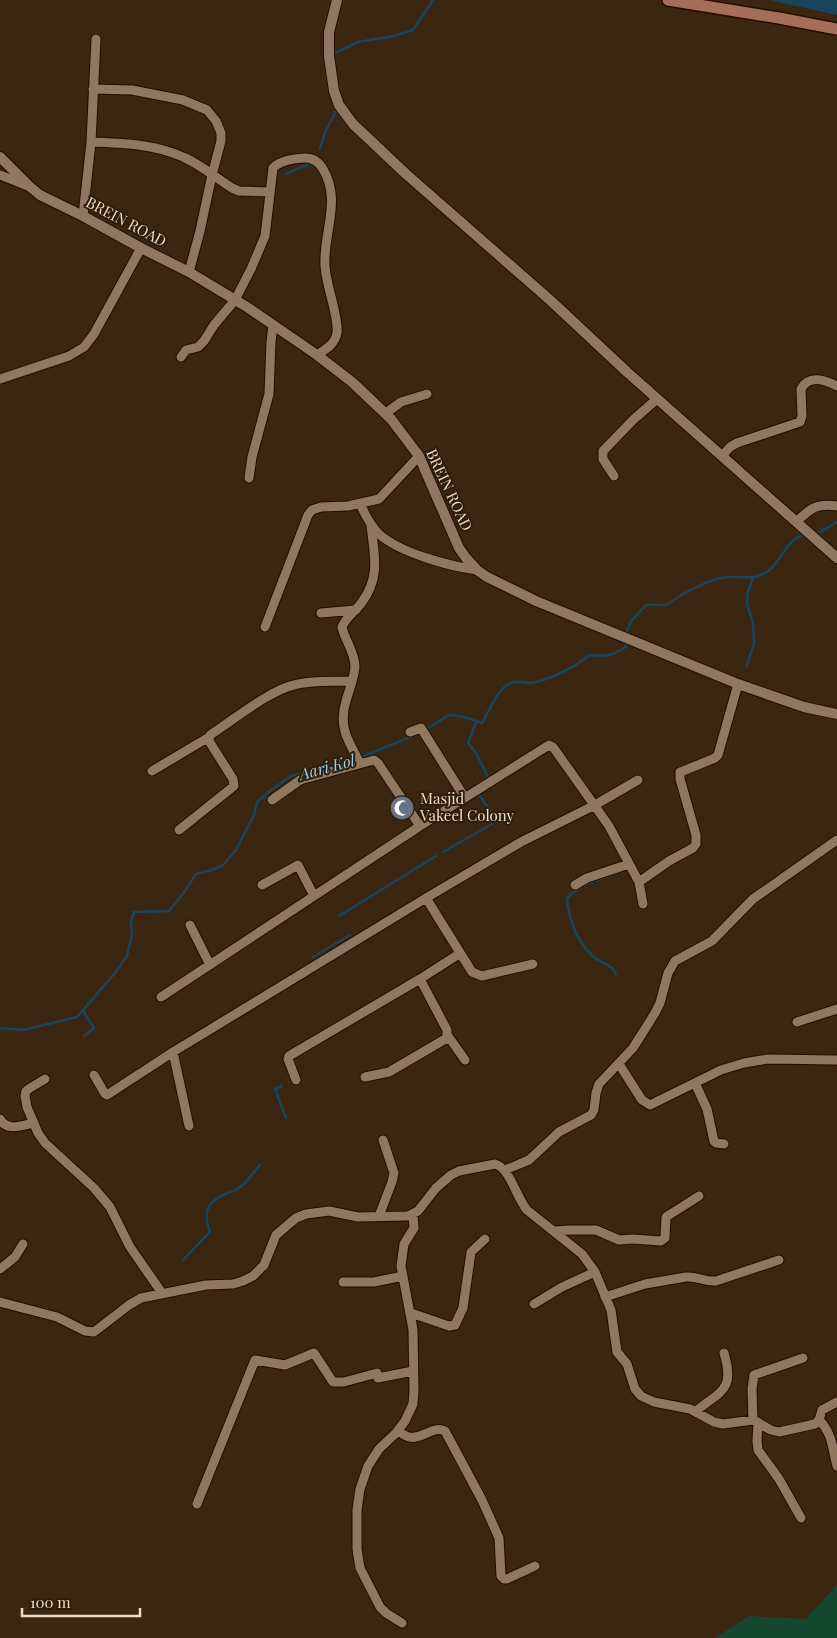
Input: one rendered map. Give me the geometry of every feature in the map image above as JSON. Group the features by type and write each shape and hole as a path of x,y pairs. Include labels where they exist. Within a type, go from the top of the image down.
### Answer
{"main road":[{"path":"668,0 779,18 837,30"}],"street":[{"path":"337,0 329,32 329,56 334,91 339,105 353,124 406,174 550,300 837,558"},
{"path":"83,216 91,142 96,39"},
{"path":"93,89 143,91 183,100 207,110 216,121 221,133 219,150 189,272"},
{"path":"91,142 156,148 183,157 239,190 270,192"},
{"name":"BREIN ROAD","path":"0,157 29,186 48,199 189,272 273,325 352,382 386,413 419,456 459,548 477,570 536,601 738,684 804,707 837,714"},
{"path":"181,357 186,350 202,344 234,300 266,236 271,172 275,166 305,158 316,160 321,165 332,190 332,204 324,263 337,322 337,331 335,339 331,344 317,355"},
{"path":"0,175 29,186"},
{"path":"0,379 68,356 84,348 94,334 141,248"},
{"path":"249,478 252,457 269,394 273,325"},
{"path":"722,456 730,447 738,442 800,422 802,416 801,389 807,382 823,379 837,386"},
{"path":"386,413 402,402 427,394"},
{"path":"614,476 603,459 603,451 632,420 658,399"},
{"path":"265,627 310,512 321,507 337,508 379,499 419,456"},
{"path":"360,504 371,525 379,534 404,548 435,561 477,570"},
{"path":"796,522 811,508 816,506 825,504 837,506"},
{"path":"358,760 342,723 352,681 354,660 342,627 371,588 375,577 371,525"},
{"path":"321,613 356,610"},
{"path":"152,771 209,737 265,699 292,685 352,681"},
{"path":"639,882 664,864 693,848 696,844 696,835 680,774 718,755 738,684"},
{"path":"410,732 423,732 465,798"},
{"path":"179,830 234,786 233,778 210,744 209,737"},
{"path":"161,997 420,826 549,745 553,747 609,826 639,882 643,904"},
{"path":"272,800 293,783 300,780 344,769 358,760 372,760 377,761 420,826"},
{"path":"94,1075 107,1095 173,1052 426,898 521,842 595,805 638,780"},
{"path":"505,1170 529,1160 559,1132 589,1117 594,1110 596,1093 600,1084 633,1048 658,1007 672,964 682,956 712,941 753,899 837,840"},
{"path":"576,885 587,878 604,874 629,864"},
{"path":"262,885 298,865 314,896"},
{"path":"426,898 459,954 472,972 478,976 533,964"},
{"path":"190,925 210,965"},
{"path":"296,1080 288,1059 289,1056 459,954"},
{"path":"420,979 447,1030 448,1036 465,1060"},
{"path":"798,1022 837,1009"},
{"path":"365,1077 389,1072 448,1036"},
{"path":"173,1052 189,1126"},
{"path":"619,1064 642,1100 647,1104 654,1104 721,1070 756,1060 782,1058 836,1060"},
{"path":"45,1079 26,1091 26,1101 34,1123 45,1143 94,1188 110,1207 130,1247 162,1293"},
{"path":"694,1083 707,1109 714,1141 724,1144"},
{"path":"0,1119 8,1127 34,1123"},
{"path":"379,1216 393,1178 392,1165 383,1140"},
{"path":"0,1302 57,1317 90,1332 99,1329 141,1298 206,1285 233,1284 253,1276 264,1265 276,1235 296,1218 306,1214 329,1211 358,1217 413,1214 421,1208 436,1188 451,1175 459,1171 495,1164 505,1170 520,1202 535,1218 582,1254 595,1272 613,1319 618,1355 629,1368 632,1384 637,1393 654,1402 682,1407 696,1412 714,1422 723,1424 756,1421 771,1430 779,1432 815,1424 819,1420 822,1410 837,1402"},
{"path":"554,1231 596,1230 619,1240 662,1241 665,1238 666,1218 699,1196"},
{"path":"402,1624 380,1607 360,1568 356,1549 357,1510 364,1474 372,1459 405,1421 413,1404 413,1330 402,1276 402,1251 414,1228 413,1214"},
{"path":"411,1314 449,1326 455,1325 462,1308 471,1252 485,1239"},
{"path":"0,1269 15,1257 23,1244"},
{"path":"605,1297 645,1284 686,1277 716,1281 778,1260"},
{"path":"534,1304 562,1287 595,1272"},
{"path":"343,1282 374,1282 402,1276"},
{"path":"197,1504 255,1360 285,1365 314,1353 333,1382 344,1382 377,1373 378,1378 413,1371"},
{"path":"696,1412 722,1391 728,1382 728,1367 724,1353"},
{"path":"800,1518 782,1484 758,1450 752,1382 754,1375 803,1358"},
{"path":"819,1420 829,1432 837,1466"},
{"path":"398,1431 410,1437 438,1429 445,1431 482,1500 499,1538 501,1576 507,1579 535,1566"}],"green space":[{"path":"837,1585 837,1638 715,1638 749,1616 806,1619"}],"water":[{"path":"769,0 837,0 837,15"}],"waterway":[{"path":"335,53 358,42 394,36 413,30 433,0"},
{"path":"320,148 326,130 337,110"},
{"path":"286,174 313,162"},
{"name":"Aari Kol","path":"816,534 837,522"},
{"name":"Aari Kol","path":"626,634 631,621 646,605 668,604 681,595 721,578 753,577 763,574 772,567 792,541 802,536"},
{"path":"746,667 754,644 753,623 747,604 748,592 753,578"},
{"name":"Aari Kol","path":"425,730 449,715 464,717 482,723 496,697 510,683 530,683 544,680 569,668 589,655 612,654 626,647 626,645"},
{"path":"476,722 468,743 476,753 489,779"},
{"name":"Aari Kol","path":"347,763 420,733"},
{"name":"Aari Kol","path":"0,1028 23,1030 77,1017 127,956 132,934 131,921 134,912 169,911 196,874 223,865 236,850 254,815 257,802 271,790 291,776 342,764"},
{"path":"443,852 497,821 478,793"},
{"path":"339,916 436,856"},
{"path":"616,974 611,967 598,960 585,948 572,924 567,898 583,885 625,870"},
{"path":"313,957 350,935"},
{"path":"83,1011 94,1028 84,1036"},
{"path":"282,1086 275,1089 286,1118"},
{"path":"183,1260 210,1232 207,1219 210,1205 219,1197 239,1188 260,1165"}],"place":[{"name":"Masjid Vakeel Colony","path":"402,808"}]}
